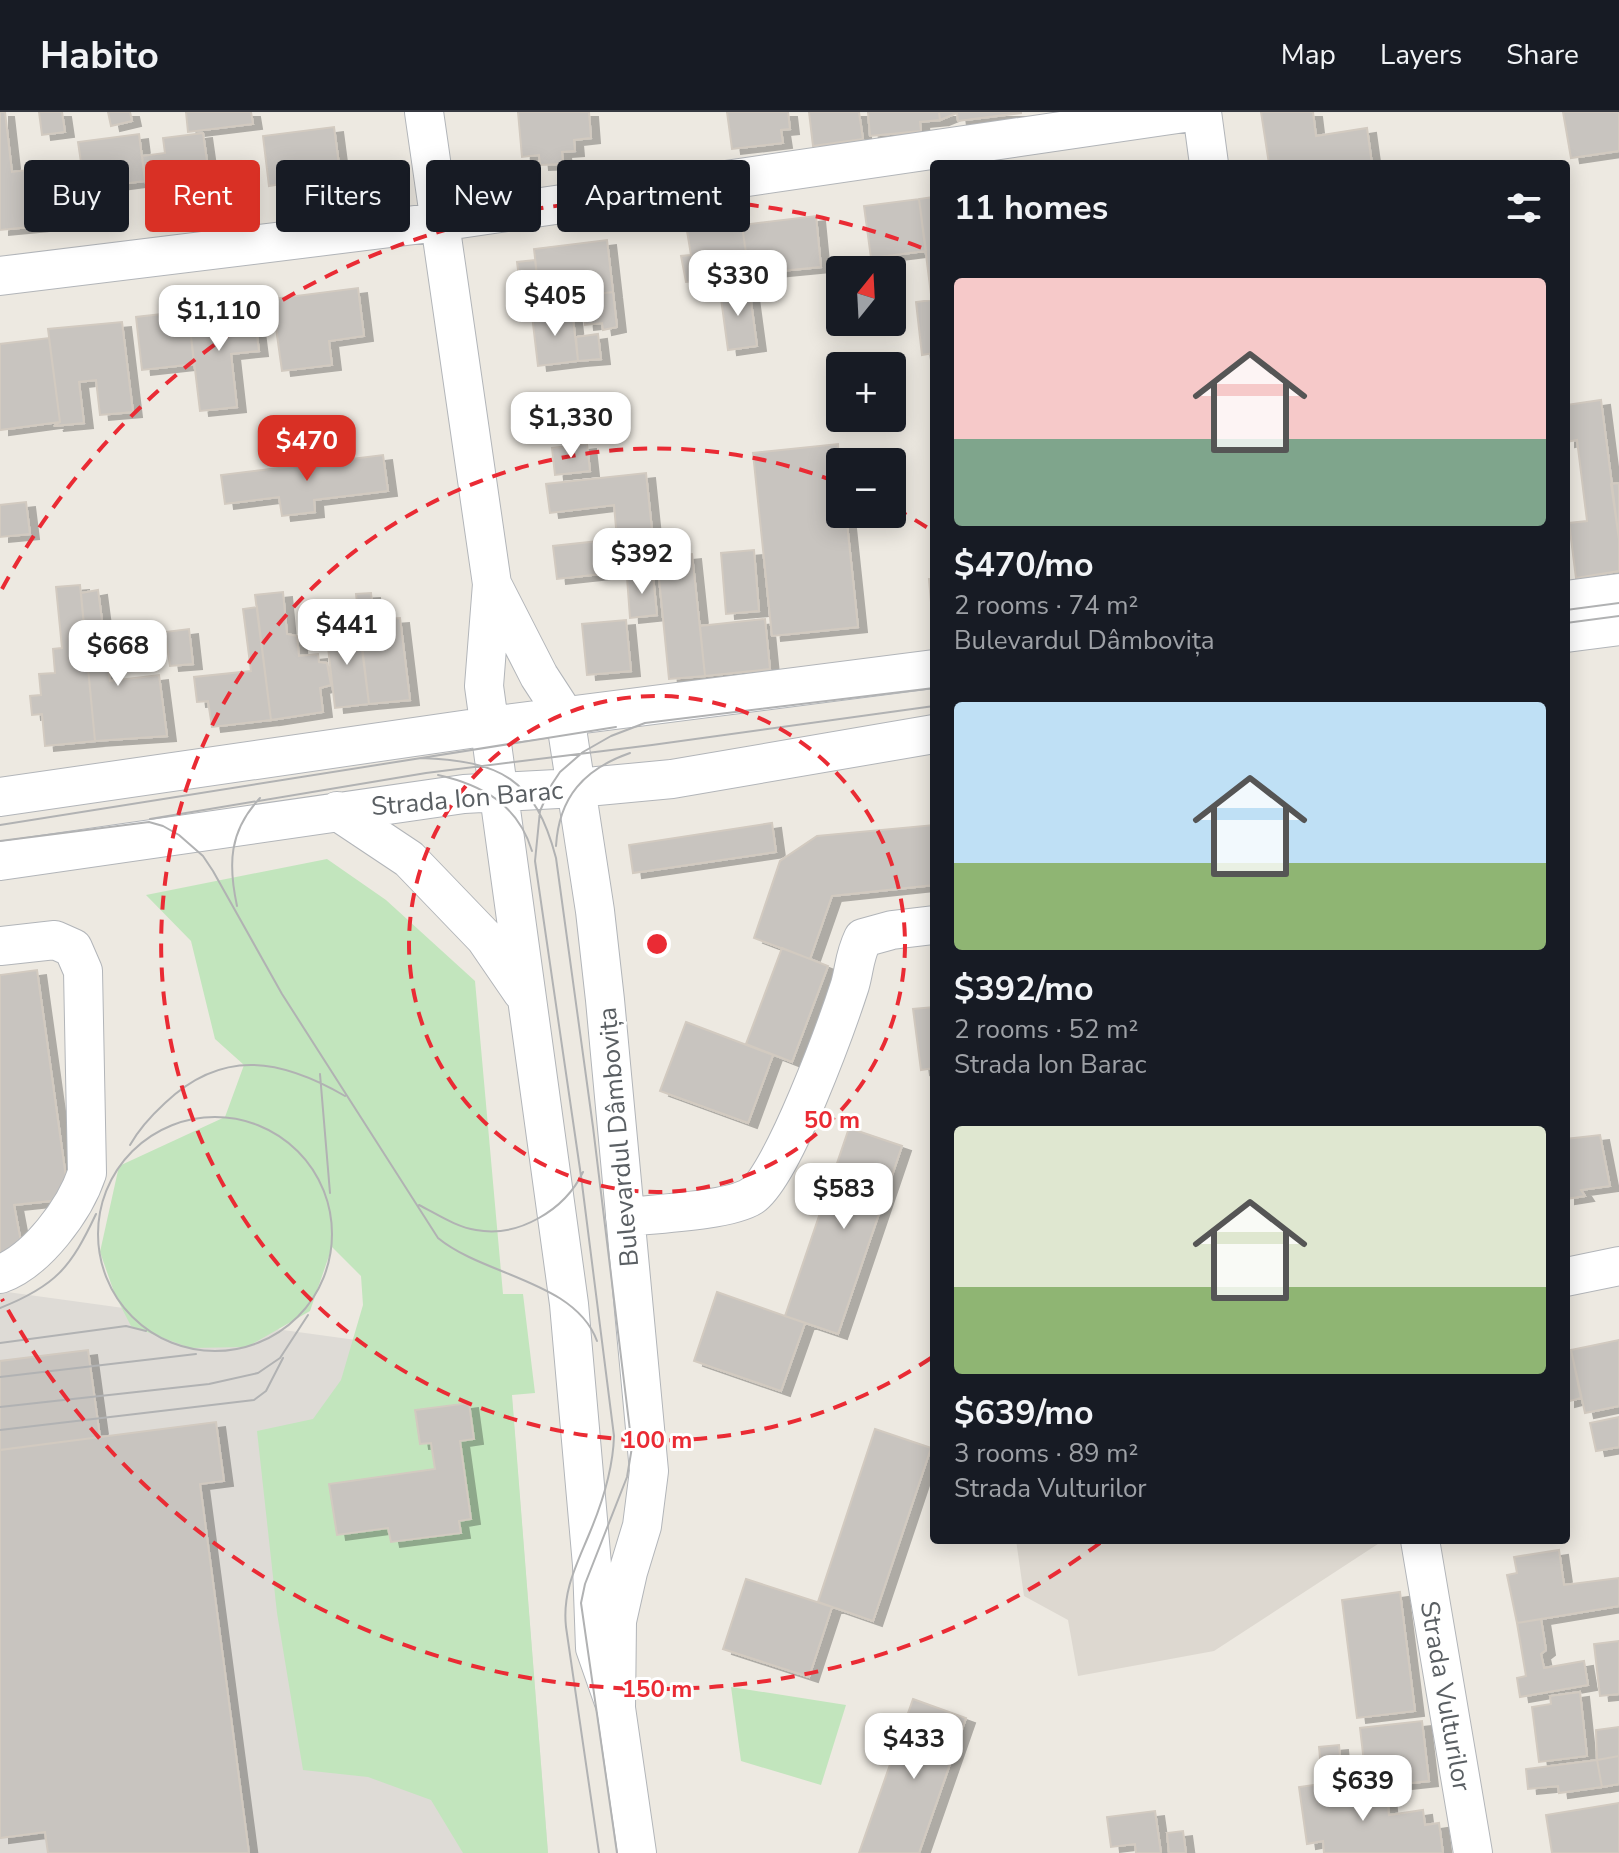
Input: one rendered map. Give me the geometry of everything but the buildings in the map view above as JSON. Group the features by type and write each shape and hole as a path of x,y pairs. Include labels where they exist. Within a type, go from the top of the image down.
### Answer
{"street":[{"name":"Bulevardul Dâmbovița","path":"424,112 431,160"},
{"path":"541,207 1191,112"},
{"path":"1202,112 1208,160"},
{"path":"0,276 426,224"},
{"name":"Bulevardul Dâmbovița","path":"440,232 492,584 484,686 569,1304 591,1555 595,1648 616,1708"},
{"name":"Bulevardul Dâmbovița","path":"492,584 539,676 565,716 595,911 649,1471 642,1526 617,1621 616,1708 637,1853"},
{"path":"1570,599 1619,593"},
{"path":"1570,632 1619,626"},
{"path":"0,797 490,726 930,670"},
{"name":"Strada Ion Barac","path":"0,861 464,794 672,779 930,735"},
{"path":"337,811 373,833 419,869 485,938 526,998"},
{"path":"625,1217 720,1205 745,1199 758,1191 780,1158 814,1082 851,982 855,955 863,938 892,930 930,925"},
{"path":"0,946 55,940 73,948 83,971 87,1173 60,1221 34,1253 0,1274"},
{"path":"1570,1276 1619,1266"},
{"name":"Strada Vulturilor","path":"1421,1544 1473,1853"}],"shaded area":[{"path":"0,1291 509,1361 548,1853 0,1853"},
{"path":"1017,1544 1378,1544 1214,1651 1078,1676 1068,1620 1024,1596"}],"green space":[{"path":"327,859 386,900 475,981 503,1294 523,1294 535,1393 512,1395 548,1853 463,1853 431,1800 368,1777 303,1770 277,1613 257,1431 313,1419 341,1380 363,1305 361,1276 332,1247 310,1311 247,1347 190,1348 131,1326 115,1295 100,1252 119,1166 225,1117 244,1065 215,1039 191,941 146,895"},
{"path":"731,1687 846,1705 821,1785 741,1761"}],"tram line":[{"path":"1570,609 1619,603"},
{"path":"1570,622 1619,616"},
{"path":"599,1853 565,1614 572,1578 606,1485 614,1436 581,1176 535,861 540,811 560,772 583,752 611,736 645,723 930,688"},
{"path":"150,819 426,773 930,707"},
{"path":"0,825 616,727"},
{"path":"556,846 562,813 577,787 599,767 630,753"},
{"path":"421,758 472,764 510,779 525,792 537,809 556,858 632,1447 627,1477 585,1584 581,1603 617,1853"},
{"path":"438,775 470,785 497,800 518,821 532,851"},
{"path":"237,906 232,876 234,849 242,823 260,798"},
{"path":"0,841 149,822 179,835 203,856 213,871 282,994 438,1238 479,1262 549,1292 586,1321 597,1341"},
{"path":"130,1145 155,1112 187,1085 231,1067 275,1067 321,1083 345,1096"},
{"path":"320,1074 330,1193"},
{"path":"215,1117 238,1119 260,1126 298,1151 323,1189 330,1211 332,1234 330,1257 323,1279 298,1317 260,1342 238,1349 215,1351 192,1349 170,1342 132,1317 107,1279 100,1257 98,1234 100,1211 107,1189 132,1151 170,1126 192,1119 215,1117"},
{"path":"419,1205 454,1223 476,1230 508,1230 552,1209 565,1198 583,1172"},
{"path":"0,1308 35,1291 60,1273 96,1214"},
{"path":"0,1407 209,1384 258,1373 280,1358 308,1315"},
{"path":"0,1343 126,1326 146,1331"},
{"path":"0,1377 196,1354"},
{"path":"0,1430 254,1400 266,1391 283,1358"}]}
